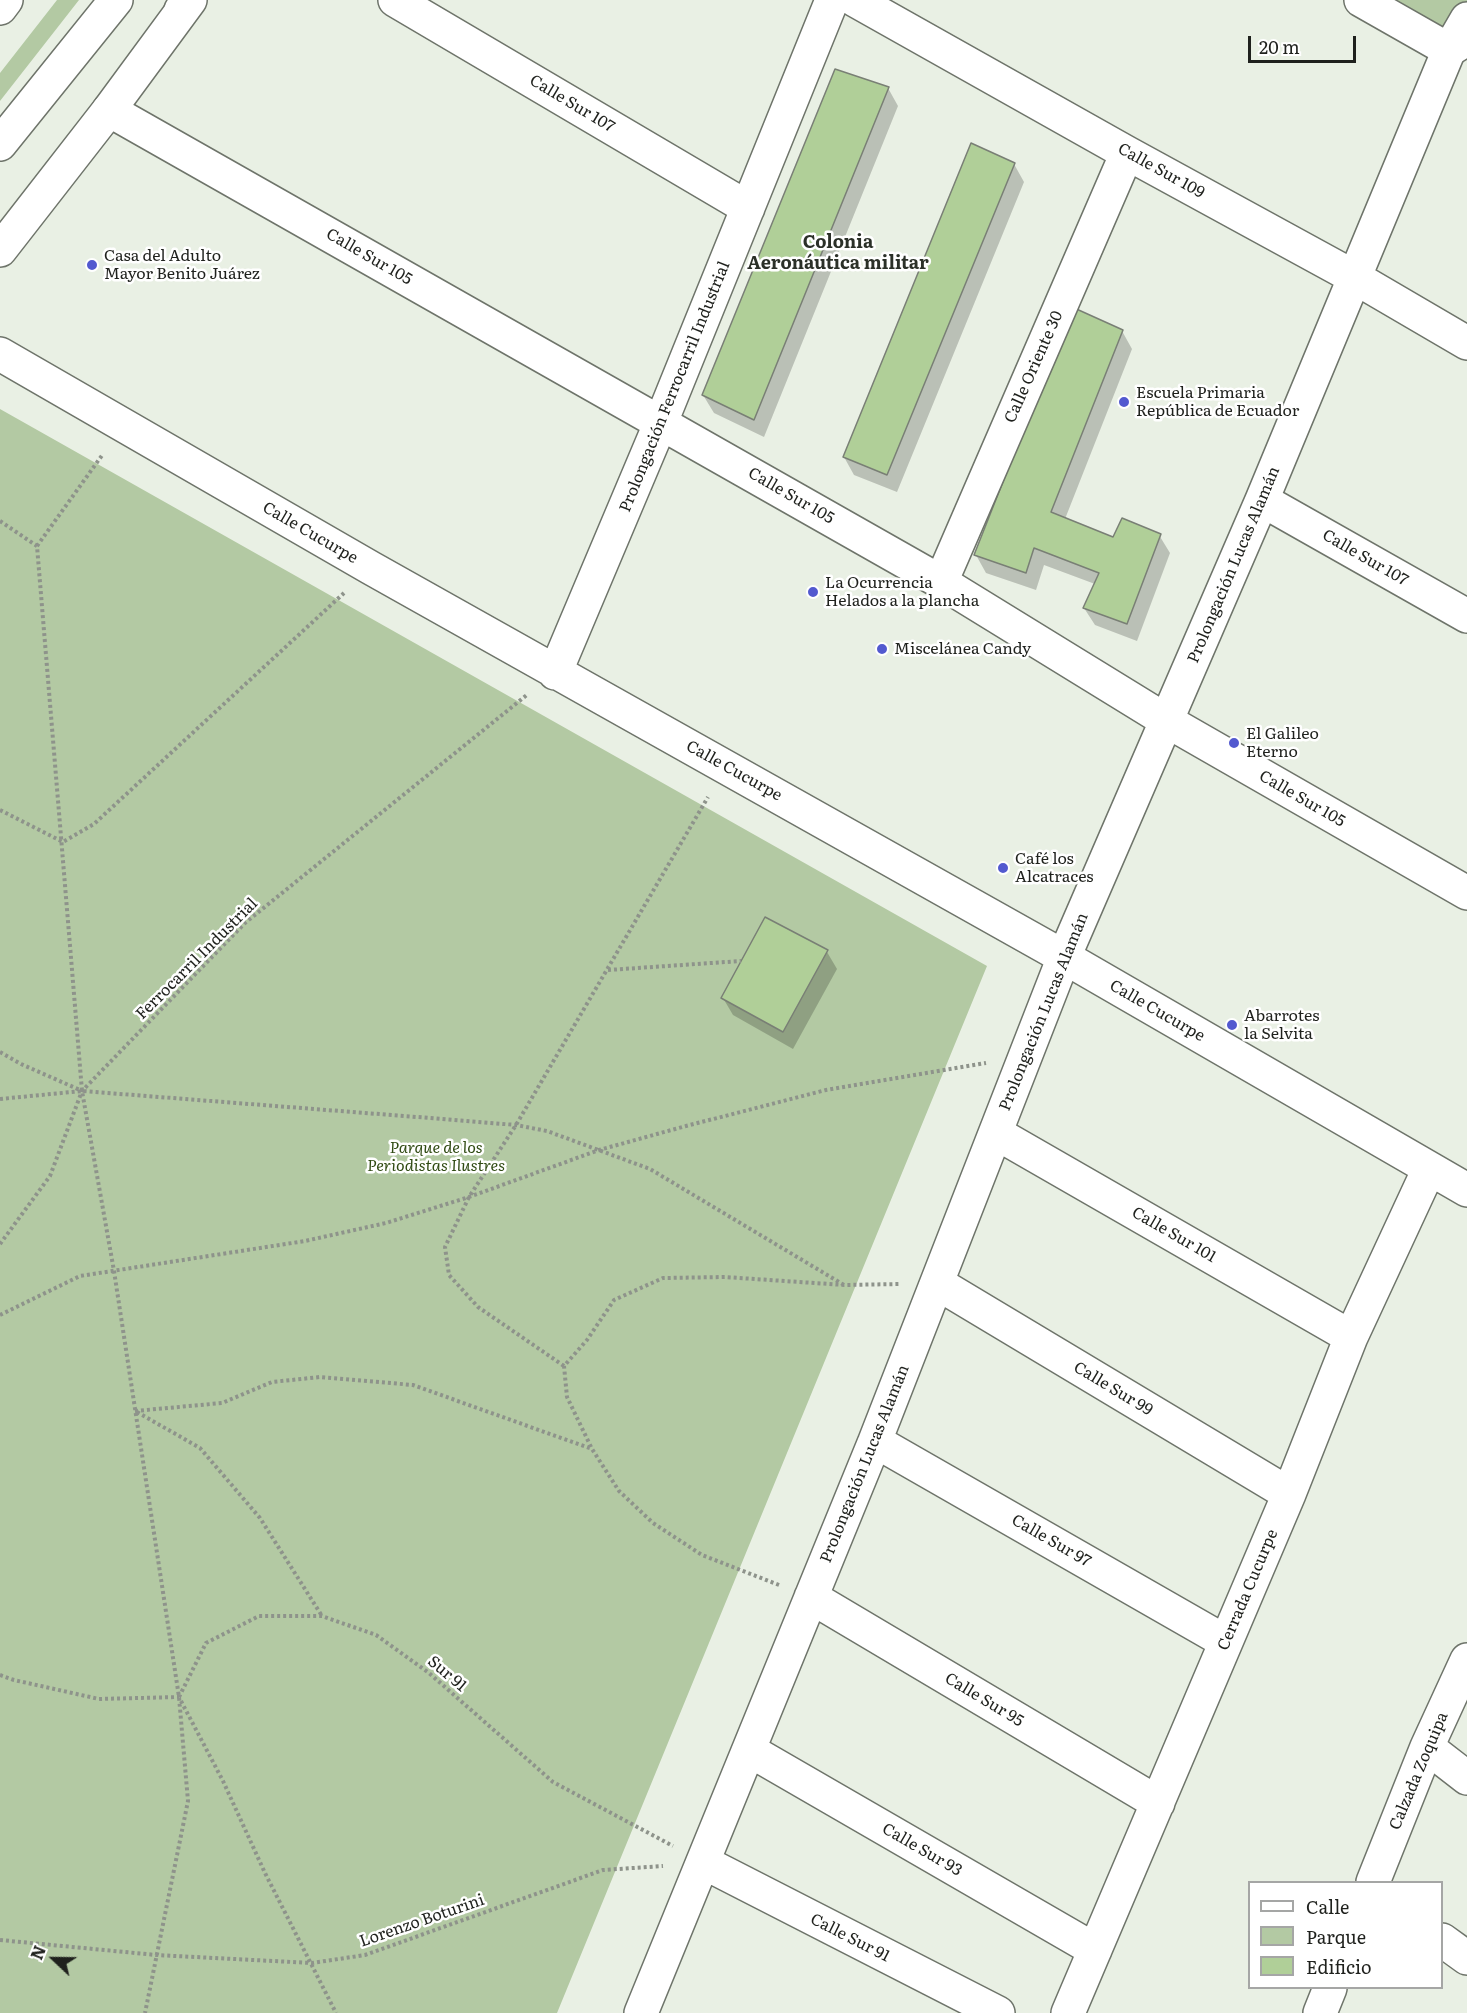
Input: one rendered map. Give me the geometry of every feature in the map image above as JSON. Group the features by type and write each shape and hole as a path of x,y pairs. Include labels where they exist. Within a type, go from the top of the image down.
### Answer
{"street":[{"path":"0,8 6,0"},
{"path":"0,144 116,0"},
{"name":"Calle Sur 107","path":"395,0 748,208"},
{"name":"Prolongación Ferrocarril Industrial","path":"555,673 661,422 832,0"},
{"name":"Calle Sur 109","path":"855,0 1353,277 1467,343"},
{"path":"1361,0 1461,50"},
{"path":"0,250 110,110 186,3"},
{"name":"Prolongación Lucas Alamán","path":"641,2013 875,1441 1064,957 1262,500 1353,277 1461,50 1467,20"},
{"name":"Calle Sur 105","path":"110,110 941,582 1167,721 1467,893"},
{"name":"Calle Oriente 30","path":"941,582 1127,153"},
{"name":"Calle Cucurpe","path":"0,354 555,673 726,766 1064,957 1467,1190"},
{"name":"Calle Sur 107","path":"1262,500 1467,616"},
{"name":"Calle Sur 101","path":"996,1133 1352,1337"},
{"name":"Cerrada Cucurpe","path":"1068,2013 1289,1494 1352,1337 1429,1169"},
{"name":"Calle Sur 99","path":"937,1283 1289,1494"},
{"name":"Calle Sur 97","path":"875,1441 1226,1642"},
{"name":"Calle Sur 95","path":"811,1597 1158,1803"},
{"name":"Calzada Zoquipa","path":"1372,1881 1427,1747 1467,1660"},
{"path":"1427,1747 1467,1778"},
{"name":"Calle Sur 93","path":"749,1750 1095,1950"},
{"name":"Calle Sur 91","path":"703,1862 998,2013"},
{"path":"1443,1941 1467,1958"},
{"path":"1320,2013 1330,1989"}],"path":[{"path":"123,425 37,546 82,1091 114,1271 179,1697 188,1801 145,2013"},
{"path":"0,521 37,546"},
{"path":"63,842 94,824 370,568"},
{"name":"Ferrocarril Industrial","path":"0,1244 50,1176 82,1091 245,923 555,673"},
{"path":"564,1366 478,1307 448,1275 445,1247 469,1197 516,1125 726,766"},
{"path":"0,810 63,842"},
{"path":"607,970 741,961"},
{"path":"0,1052 21,1064 82,1091"},
{"path":"0,1315 80,1276 305,1241 387,1223 469,1197 599,1150 826,1090 1025,1056"},
{"path":"0,1099 82,1091 516,1125 547,1131 650,1169 844,1285"},
{"path":"811,1597 702,1555 653,1523 619,1491 592,1449 567,1397 564,1366 586,1340 614,1300 663,1278 724,1277 844,1285 937,1283"},
{"path":"135,1411 222,1403 272,1382 320,1377 413,1385 592,1449"},
{"path":"135,1411 200,1448 260,1518 322,1616"},
{"name":"Sur 91","path":"179,1697 206,1643 259,1616 322,1616 376,1635 429,1673 553,1782 703,1862"},
{"path":"0,1675 99,1699 179,1697"},
{"path":"179,1697 223,1781 265,1873 336,2013"},
{"name":"Lorenzo Boturini","path":"0,1940 156,1955 312,1963 365,1955 603,1870 703,1862"}],"green space":[{"path":"57,0 79,0 0,101 0,73"},
{"path":"1389,0 1467,0 1467,44"},
{"name":"Parque de los Periodistas Ilustres","path":"0,409 987,966 557,2013 0,2013"}],"building":[{"path":"835,69 889,87 754,420 702,395"},
{"path":"971,143 1015,163 887,475 843,457"},
{"name":"Escuela Primaria República de Ecuador","path":"1072,307 1123,330 1051,512 1113,537 1122,518 1161,534 1127,624 1083,608 1099,573 1034,548 1026,573 974,555"},
{"path":"765,917 828,950 783,1032 721,998"}],"place":[{"name":"Casa del Adulto Mayor Benito Juárez","path":"92,265"},
{"name":"Escuela Primaria República de Ecuador","path":"1124,402"},
{"name":"La Ocurrencia Helados a la plancha","path":"813,592"},
{"name":"Miscelánea Candy","path":"882,649"},
{"name":"El Galileo Eterno","path":"1234,743"},
{"name":"Café los Alcatraces","path":"1003,868"},
{"name":"Abarrotes la Selvita","path":"1232,1025"}],"district":[{"name":"Colonia Aeronáutica militar","path":"838,253"}]}
